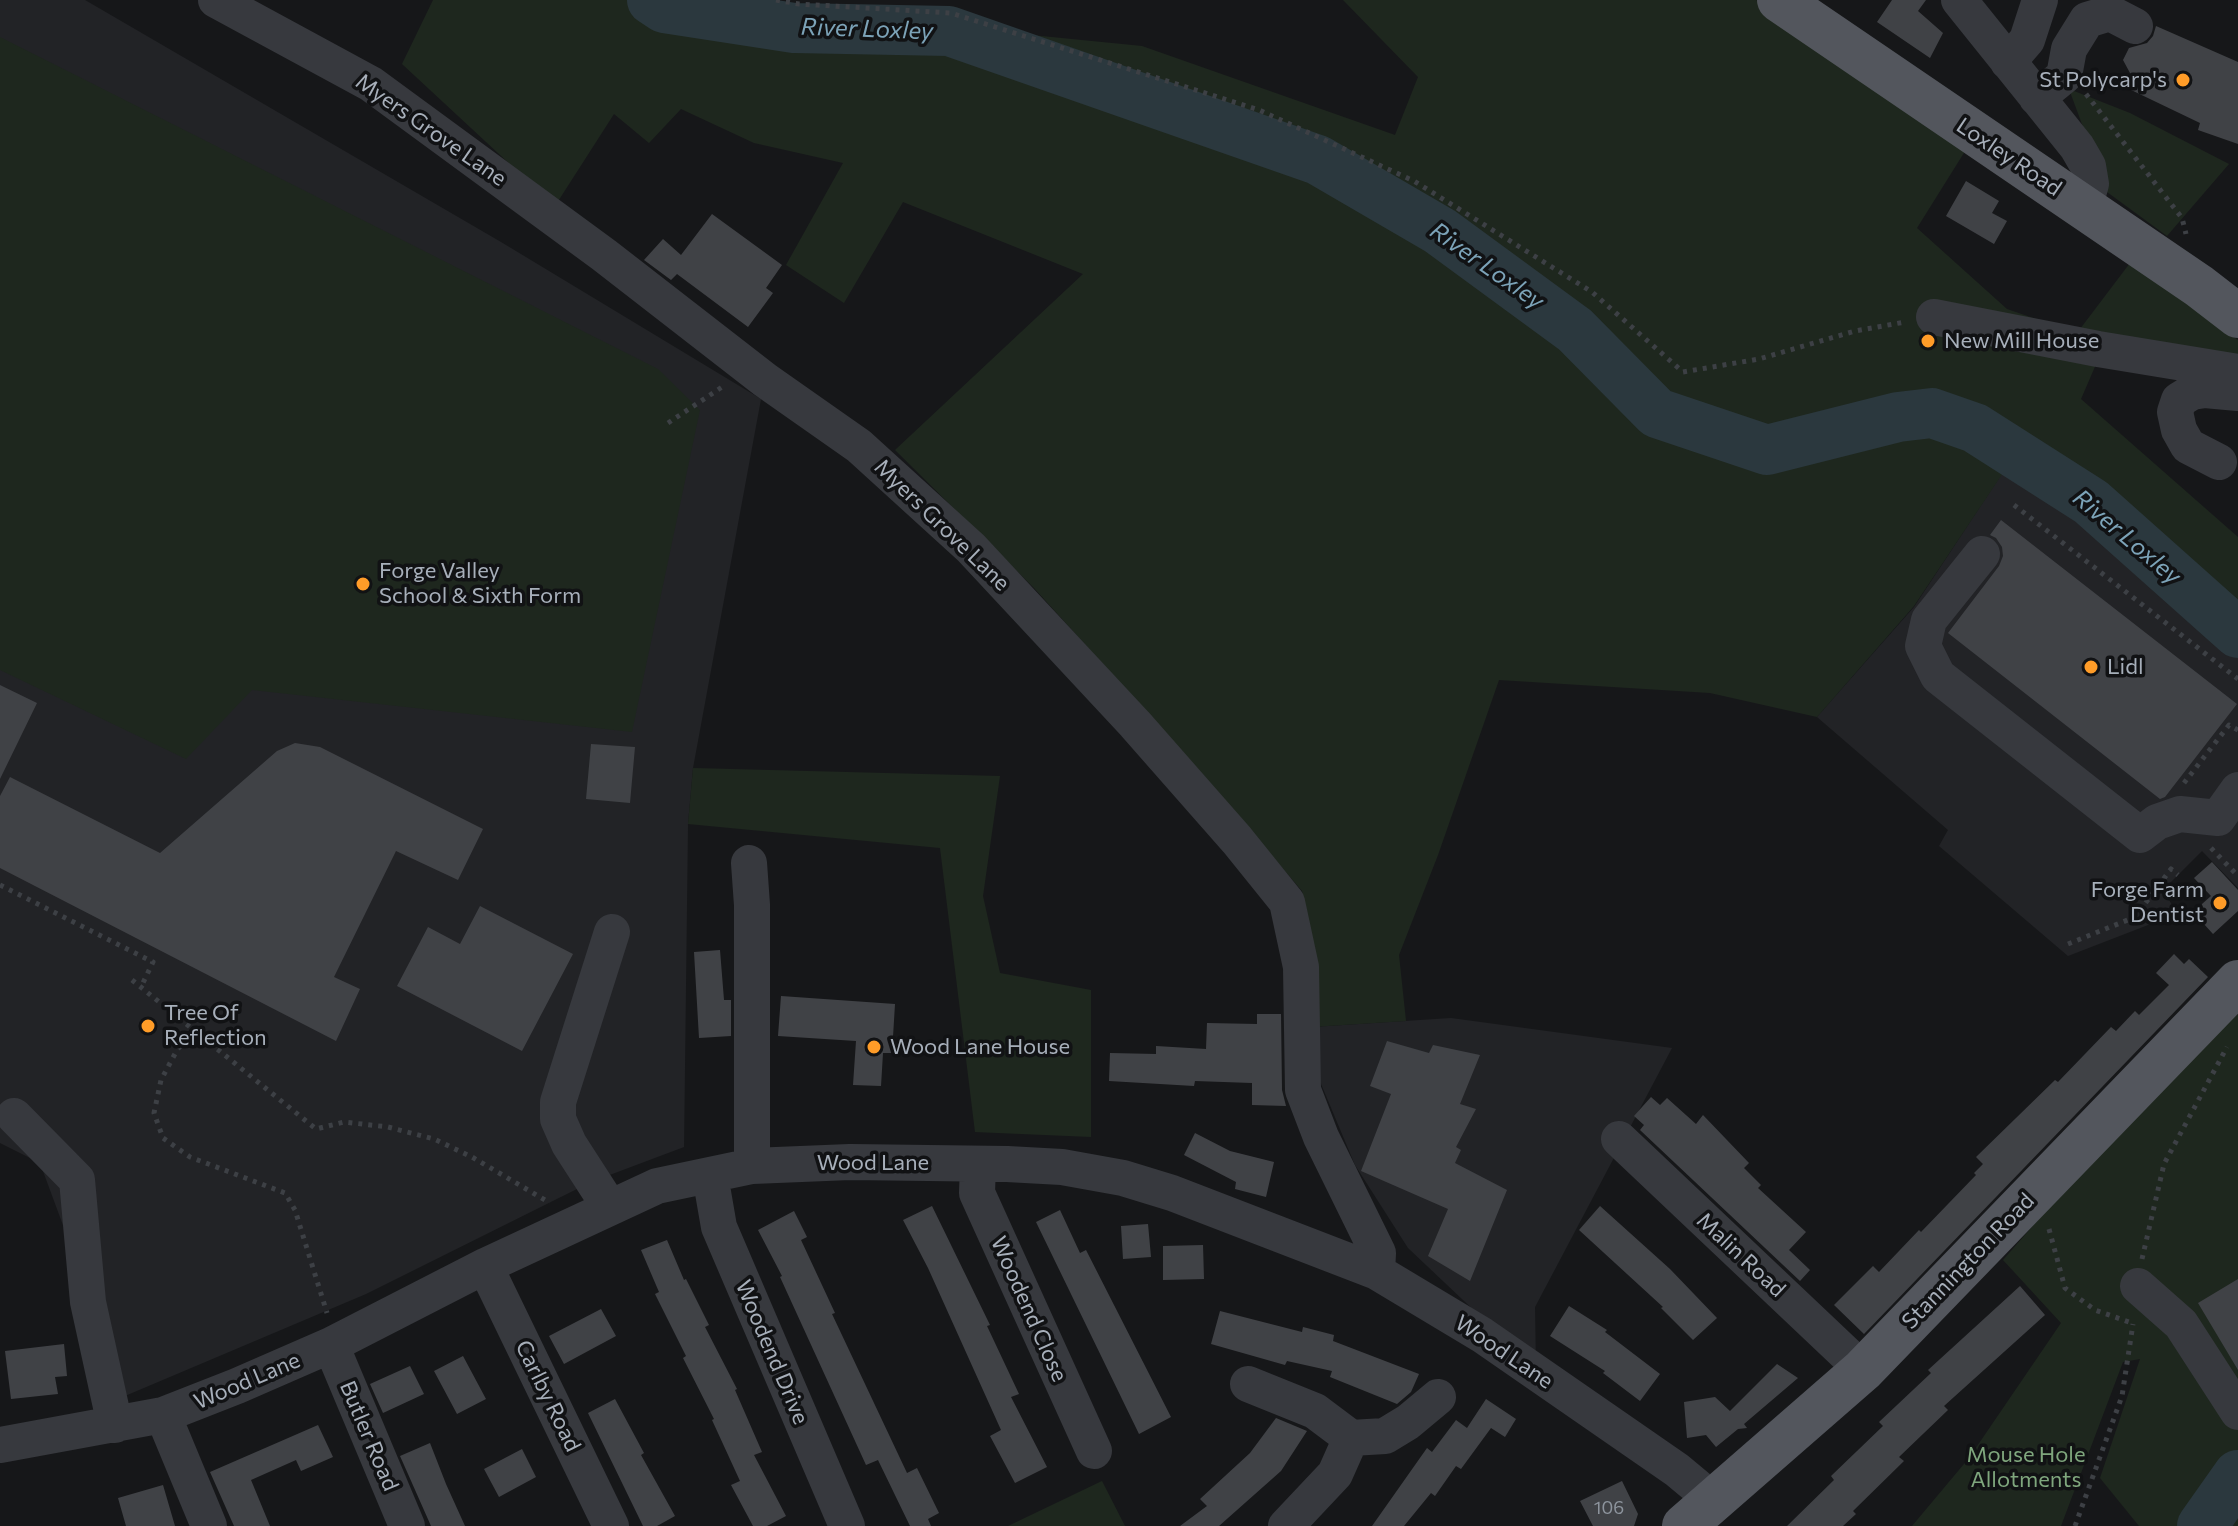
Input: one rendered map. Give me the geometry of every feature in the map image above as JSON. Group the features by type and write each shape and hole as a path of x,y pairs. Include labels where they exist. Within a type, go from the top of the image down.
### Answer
{"main road":[{"name":"Loxley Road","path":"1779,0 2199,286 2238,316"},
{"name":"Stannington Road","path":"1699,1513 1863,1370 2238,982"}],"street":[{"name":"Myers Grove Lane","path":"216,0 371,84 604,255 747,366 859,446 971,548 1135,724 1287,902 1301,967 1303,1090 1321,1137 1378,1253 1377,1272"},
{"path":"1959,0 2008,62 2051,87 2088,166 2091,184 2084,209"},
{"path":"2008,62 2027,40 2040,0"},
{"path":"2051,87 2087,20 2110,13 2135,26"},
{"path":"1934,317 2238,372"},
{"path":"2219,462 2188,446 2179,430 2175,412 2179,400 2192,392 2238,393"},
{"path":"1982,554 1929,620 1923,646 1938,676 2140,835 2157,822 2180,814 2231,815"},
{"path":"749,863 752,905 752,1166"},
{"path":"594,1214 558,1119 558,1102 612,932"},
{"path":"14,1116 77,1180 88,1302 115,1425"},
{"name":"Malin Road","path":"1619,1139 1863,1370"},
{"name":"Wood Lane","path":"0,1445 163,1415 331,1345 485,1266 657,1186 752,1166 850,1162 1062,1167 1123,1178 1172,1193 1377,1272 1482,1335 1677,1470 1699,1513"},
{"name":"Woodend Close","path":"978,1164 977,1193 1094,1451"},
{"name":"Woodend Drive","path":"710,1175 719,1227 847,1526"},
{"name":"Carlby Road","path":"485,1266 611,1526"},
{"path":"2138,1286 2181,1324 2238,1412"},
{"name":"Butler Road","path":"331,1345 407,1526"},
{"path":"1248,1384 1315,1411 1351,1438 1385,1436 1438,1397"},
{"path":"163,1415 209,1526"},
{"path":"1286,1526 1335,1474 1351,1438"}],"path":[{"path":"776,0 951,13 1259,110 1414,181 1592,292 1683,372 1759,359 1855,331 1934,317"},
{"path":"2051,87 2082,88 2182,218 2199,286"},
{"path":"668,423 731,381 747,366"},
{"path":"2014,505 2238,679"},
{"path":"2182,787 2229,725 2238,730"},
{"path":"2068,944 2135,917 2171,869 2178,875"},
{"path":"0,885 153,962 141,987"},
{"path":"132,980 316,1129 344,1122 388,1127 434,1139 594,1214"},
{"path":"194,1031 177,1050 161,1080 154,1113 163,1138 190,1157 285,1193 295,1210 327,1310 331,1345"},
{"path":"2039,1187 2065,1288 2095,1310 2133,1324"}],"shaded area":[{"name":"Forge Valley School & Sixth Form","path":"0,0 85,0 501,242 761,399 693,768 688,824 684,1147 591,1182 366,1294 106,1404 84,1282 40,1163 0,1143"},
{"path":"2007,466 2238,646 2238,888 2202,851 2163,890 2172,905 2161,920 2068,956 1939,846 1948,830 1817,717 1914,607"},
{"path":"1451,1018 1672,1048 1535,1307 1536,1369 1408,1248 1355,1165 1319,1079 1312,1027"}],"green space":[{"path":"433,0 707,0 777,30 873,37 961,28 1142,46 1395,135 1418,77 1343,0 1756,0 1967,148 1917,228 2007,309 2077,333 2130,263 2238,340 2238,371 2097,362 2081,399 2238,537 2238,646 2007,467 1914,606 1817,717 1710,693 1499,680 1438,855 1399,955 1406,1021 1312,1027 1315,951 1302,891 1195,766 1034,588 895,450 1083,274 903,202 844,303 786,265 843,163 754,143 681,109 649,143 614,114 555,206 402,64"},
{"path":"0,37 658,369 700,410 632,732 252,690 186,759 0,670"},
{"path":"2069,89 2130,113 2229,164 2167,236 2107,192"},
{"path":"693,768 1000,776 983,896 1000,973 1091,990 1091,1137 975,1132 940,848 688,824"},
{"name":"Mouse Hole Allotments","path":"2238,1012 2238,1526 2139,1526 2100,1478 2140,1359 2123,1362 2061,1526 1912,1526 1969,1458 2061,1323 2003,1260 2080,1172"},
{"path":"1102,1481 1125,1526 1008,1526"}],"building":[{"path":"1892,0 1926,0 1918,11 1943,33 1930,58 1877,22"},
{"name":"St Polycarp's","path":"2156,26 2238,62 2238,144 2198,130 2200,123 2127,88 2130,73 2123,60 2129,48 2147,43"},
{"path":"1966,181 1999,201 1992,213 2007,221 1994,244 1946,216"},
{"path":"712,214 782,265 766,288 773,293 748,327 677,274 671,280 644,260 663,239 681,255"},
{"name":"Lidl","path":"2001,520 2237,704 2165,797 2160,799 1948,633 1999,566 2002,547 1990,535"},
{"path":"0,685 37,703 0,779"},
{"path":"295,743 320,747 483,829 458,880 396,851 334,977 360,989 336,1041 0,868 0,796 10,777 160,853 277,751"},
{"path":"591,744 635,747 630,803 586,799"},
{"name":"Forge Farm Dentist","path":"2212,862 2238,890 2238,911 2213,934 2193,912 2211,896 2194,878"},
{"path":"480,906 573,954 522,1051 397,986 428,927 460,944"},
{"path":"720,950 724,1000 731,1000 731,1036 699,1038 694,952"},
{"path":"2174,954 2184,964 2189,959 2208,977 1864,1334 1834,1305 1873,1266 1879,1272 1919,1230 1921,1232 1976,1175 1974,1173 1983,1164 1976,1157 2055,1080 2058,1082 2111,1027 2116,1031 2135,1011 2139,1015 2169,985 2156,973"},
{"name":"Wood Lane House","path":"781,996 895,1004 892,1053 883,1053 881,1086 853,1085 856,1041 778,1036"},
{"path":"1257,1014 1281,1014 1282,1090 1286,1106 1252,1105 1252,1083 1195,1081 1194,1086 1109,1081 1110,1053 1156,1054 1156,1046 1206,1049 1207,1023 1257,1024"},
{"path":"1387,1041 1429,1053 1433,1045 1480,1055 1460,1104 1476,1109 1456,1147 1461,1150 1455,1163 1507,1190 1470,1281 1428,1256 1448,1209 1361,1171 1391,1094 1370,1086"},
{"path":"1651,1097 1660,1105 1667,1098 1696,1124 1703,1115 1749,1163 1744,1168 1761,1185 1758,1188 1806,1232 1789,1250 1810,1270 1800,1281 1640,1130 1644,1125 1634,1116"},
{"path":"1195,1133 1230,1151 1274,1162 1266,1197 1235,1189 1236,1182 1184,1155"},
{"path":"932,1206 990,1325 987,1326 1019,1394 1011,1397 1047,1467 1015,1483 990,1436 1001,1430 903,1220"},
{"path":"1600,1206 1670,1269 1717,1318 1693,1340 1663,1307 1579,1230"},
{"path":"1060,1210 1080,1253 1086,1250 1171,1417 1139,1434 1036,1222"},
{"path":"794,1211 807,1237 801,1240 835,1313 832,1314 907,1473 917,1468 939,1513 928,1519 931,1526 910,1526 878,1460 866,1465 782,1276 758,1230"},
{"path":"1148,1224 1151,1257 1123,1259 1121,1226"},
{"path":"667,1240 684,1280 709,1325 705,1327 737,1389 762,1452 754,1455 786,1516 767,1526 753,1526 731,1485 740,1481 714,1419 683,1358 686,1356 655,1294 659,1292 641,1250"},
{"path":"1203,1245 1204,1279 1163,1280 1163,1246"},
{"path":"2238,1279 2238,1370 2198,1303"},
{"path":"2020,1286 2045,1315 1944,1406 1948,1410 1899,1457 1904,1461 1853,1511 1856,1514 1843,1526 1787,1526 1834,1480 1831,1476 1883,1426 1879,1422 1931,1373 1928,1370"},
{"path":"1569,1306 1607,1330 1605,1332 1660,1374 1640,1401 1603,1373 1605,1371 1550,1336"},
{"path":"601,1309 616,1336 564,1364 549,1336"},
{"path":"1220,1311 1302,1332 1303,1327 1334,1335 1333,1341 1419,1374 1411,1392 1397,1404 1330,1377 1332,1371 1287,1361 1285,1365 1211,1344"},
{"path":"64,1344 67,1376 55,1377 58,1394 11,1399 5,1351"},
{"path":"463,1356 486,1399 457,1414 434,1371"},
{"path":"1777,1364 1798,1378 1744,1424 1747,1428 1738,1429 1716,1447 1706,1435 1687,1438 1684,1402 1715,1397 1730,1411"},
{"path":"410,1366 424,1394 383,1413 370,1384"},
{"path":"615,1399 644,1453 641,1455 675,1516 657,1526 643,1526 588,1413"},
{"path":"1486,1399 1516,1419 1505,1437 1491,1428 1461,1469 1456,1466 1435,1496 1431,1493 1404,1526 1372,1526 1427,1448 1432,1452 1456,1420 1467,1428"},
{"path":"1276,1418 1307,1431 1281,1471 1219,1526 1180,1526 1207,1506 1200,1499 1250,1453"},
{"path":"318,1425 333,1457 301,1471 296,1460 251,1480 270,1526 234,1526 210,1472"},
{"path":"430,1443 465,1526 431,1526 400,1456"},
{"path":"522,1449 536,1477 499,1497 484,1469"},
{"path":"1622,1481 1638,1514 1634,1526 1593,1526 1580,1501"},
{"path":"163,1485 175,1526 126,1526 118,1498"}],"waterway":[{"name":"River Loxley","path":"652,0 664,8 794,28 949,31 1318,160 1440,231 1575,330 1657,413 1767,450 1898,417 1932,413 1975,428 2091,502 2238,633"},
{"path":"2202,1526 2238,1475"}],"place":[{"name":"St Polycarp's","path":"2183,80"},
{"name":"New Mill House","path":"1928,341"},
{"name":"Forge Valley School & Sixth Form","path":"363,584"},
{"name":"Lidl","path":"2091,667"},
{"name":"Forge Farm Dentist","path":"2220,903"},
{"name":"Tree Of Reflection","path":"148,1026"},
{"name":"Wood Lane House","path":"874,1047"}]}
